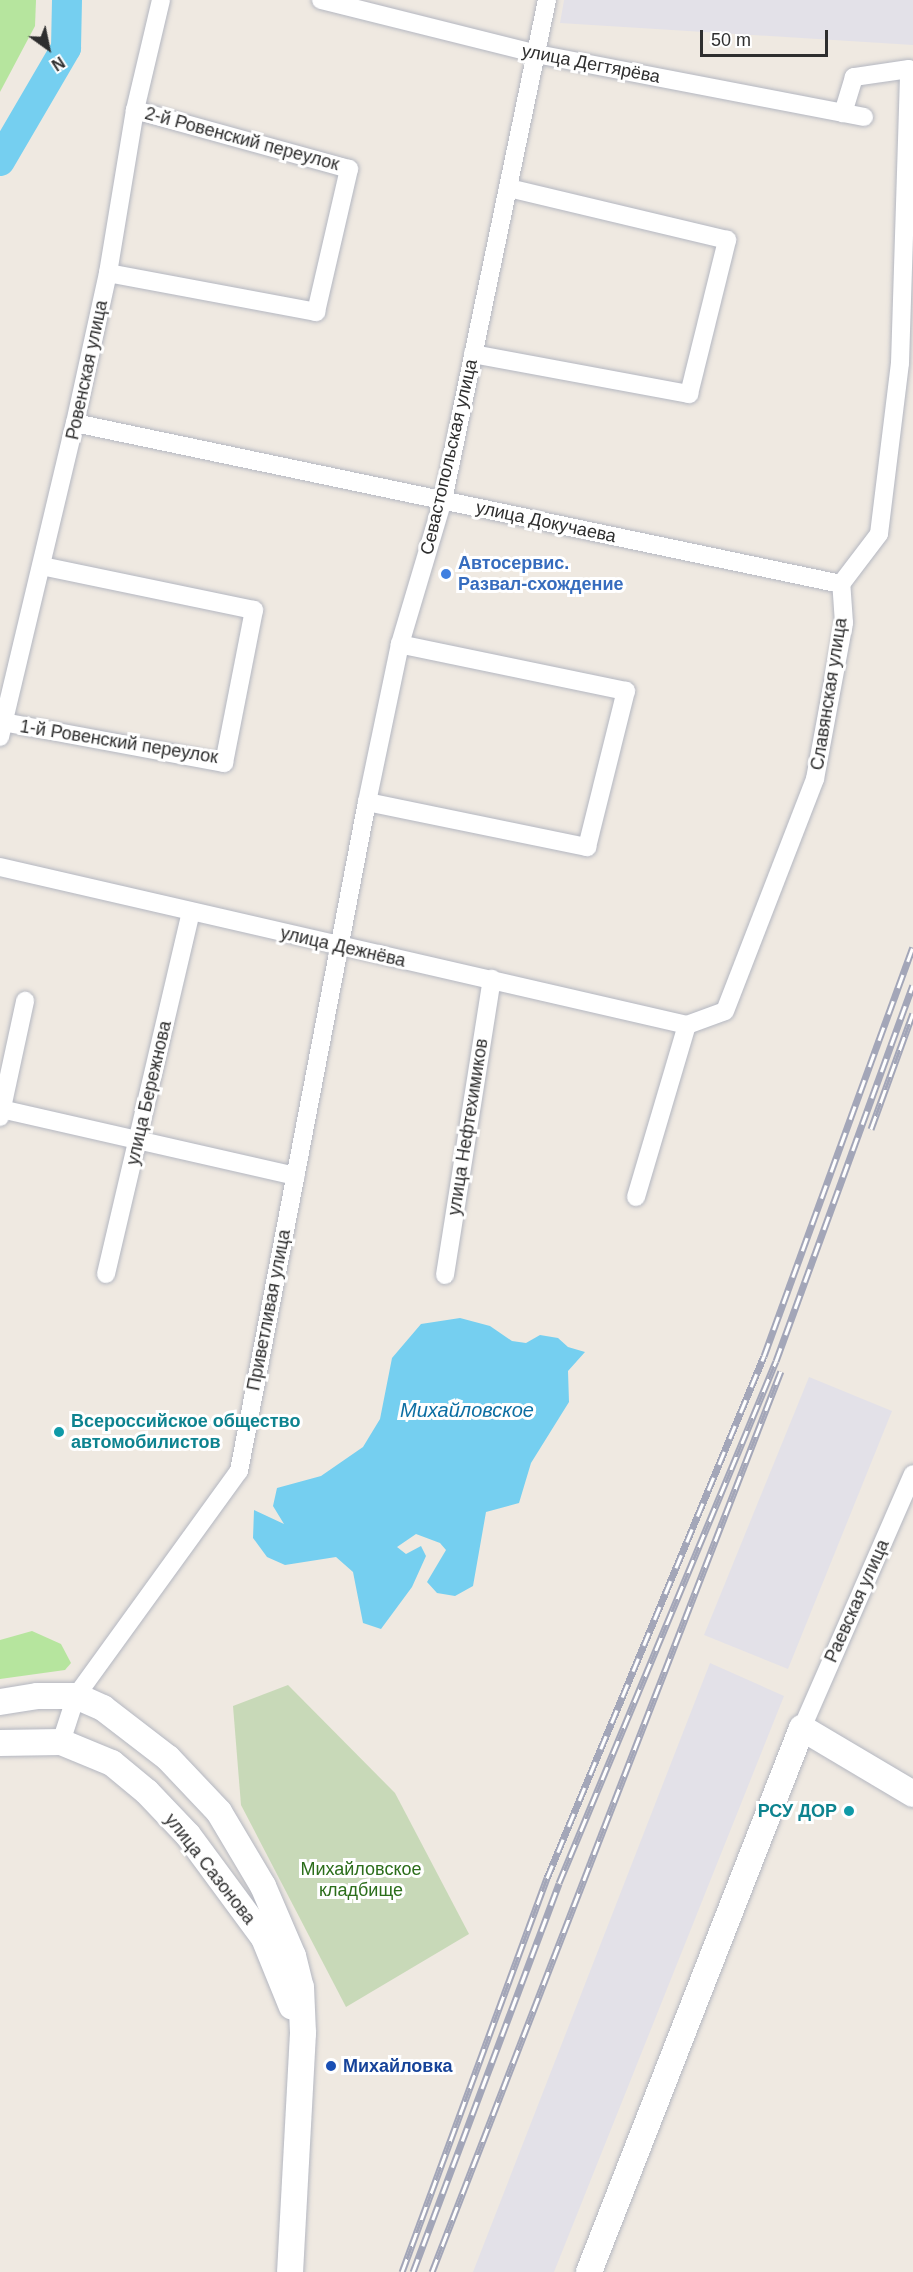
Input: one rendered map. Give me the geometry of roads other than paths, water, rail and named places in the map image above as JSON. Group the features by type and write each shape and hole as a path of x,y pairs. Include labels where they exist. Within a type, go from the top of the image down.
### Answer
{"main road":[{"name":"улица Сазонова","path":"0,1702 37,1696 76,1696 103,1708 168,1758 219,1812 262,1886 293,1956 301,1987 303,2032 291,2272"},
{"path":"589,2272 802,1728 913,1794"},
{"name":"улица Сазонова","path":"0,1743 61,1742 112,1763 188,1835 264,1938 303,2032"}],"street":[{"name":"Ровенская улица","path":"2,730 108,273 135,110 161,0"},
{"name":"улица Дегтярёва","path":"321,0 537,54 864,117"},
{"name":"Севастопольская улица","path":"338,947 400,644 443,500 547,0"},
{"path":"841,584 879,534 900,363 909,69 854,77 843,113"},
{"name":"2-й Ровенский переулок","path":"108,273 316,312 349,169 135,110"},
{"path":"473,354 689,394 726,240 508,188"},
{"name":"улица Докучаева","path":"75,423 841,584"},
{"name":"1-й Ровенский переулок","path":"2,730 224,763 254,610 41,566"},
{"name":"Славянская улица","path":"687,1025 725,1011 815,779 844,623 841,584"},
{"path":"366,802 587,847 626,691 400,644"},
{"name":"улица Дежнёва","path":"0,867 338,947 492,979 687,1025"},
{"name":"улица Бережнова","path":"106,1274 191,912"},
{"name":"Приветливая улица","path":"61,1742 76,1696 239,1471 338,947"},
{"name":"улица Нефтехимиков","path":"445,1275 492,979"},
{"path":"25,1001 1,1113 139,1140 295,1176"},
{"path":"636,1197 687,1025"},
{"name":"Раевская улица","path":"802,1728 913,1474"}],"water":[{"name":"Михайловское","path":"460,1318 490,1326 512,1341 526,1343 540,1335 558,1338 568,1347 585,1352 568,1371 569,1402 531,1463 519,1503 486,1512 473,1586 455,1596 437,1593 427,1582 446,1550 440,1543 416,1534 397,1547 406,1554 421,1546 426,1556 412,1587 381,1629 363,1623 353,1572 336,1557 285,1565 267,1557 253,1538 254,1510 284,1524 273,1506 277,1488 321,1476 363,1447 380,1419 392,1358 421,1324"}],"waterway":[{"path":"0,161 66,48 67,0"}],"railway":[{"path":"402,2272 547,1878 764,1356 913,947"},
{"path":"413,2272 559,1883 776,1361 913,985"},
{"path":"871,1129 913,1013"},
{"path":"432,2272 781,1371"}],"place":[{"name":"Автосервис. Развал-схождение","path":"446,574"},
{"name":"Всероссийское общество автомобилистов","path":"59,1432"},
{"name":"РСУ ДОР","path":"849,1811"},
{"name":"Михайловка","path":"331,2066"}],"park label":[{"name":"Михайловское кладбище","path":"361,1880"}]}
